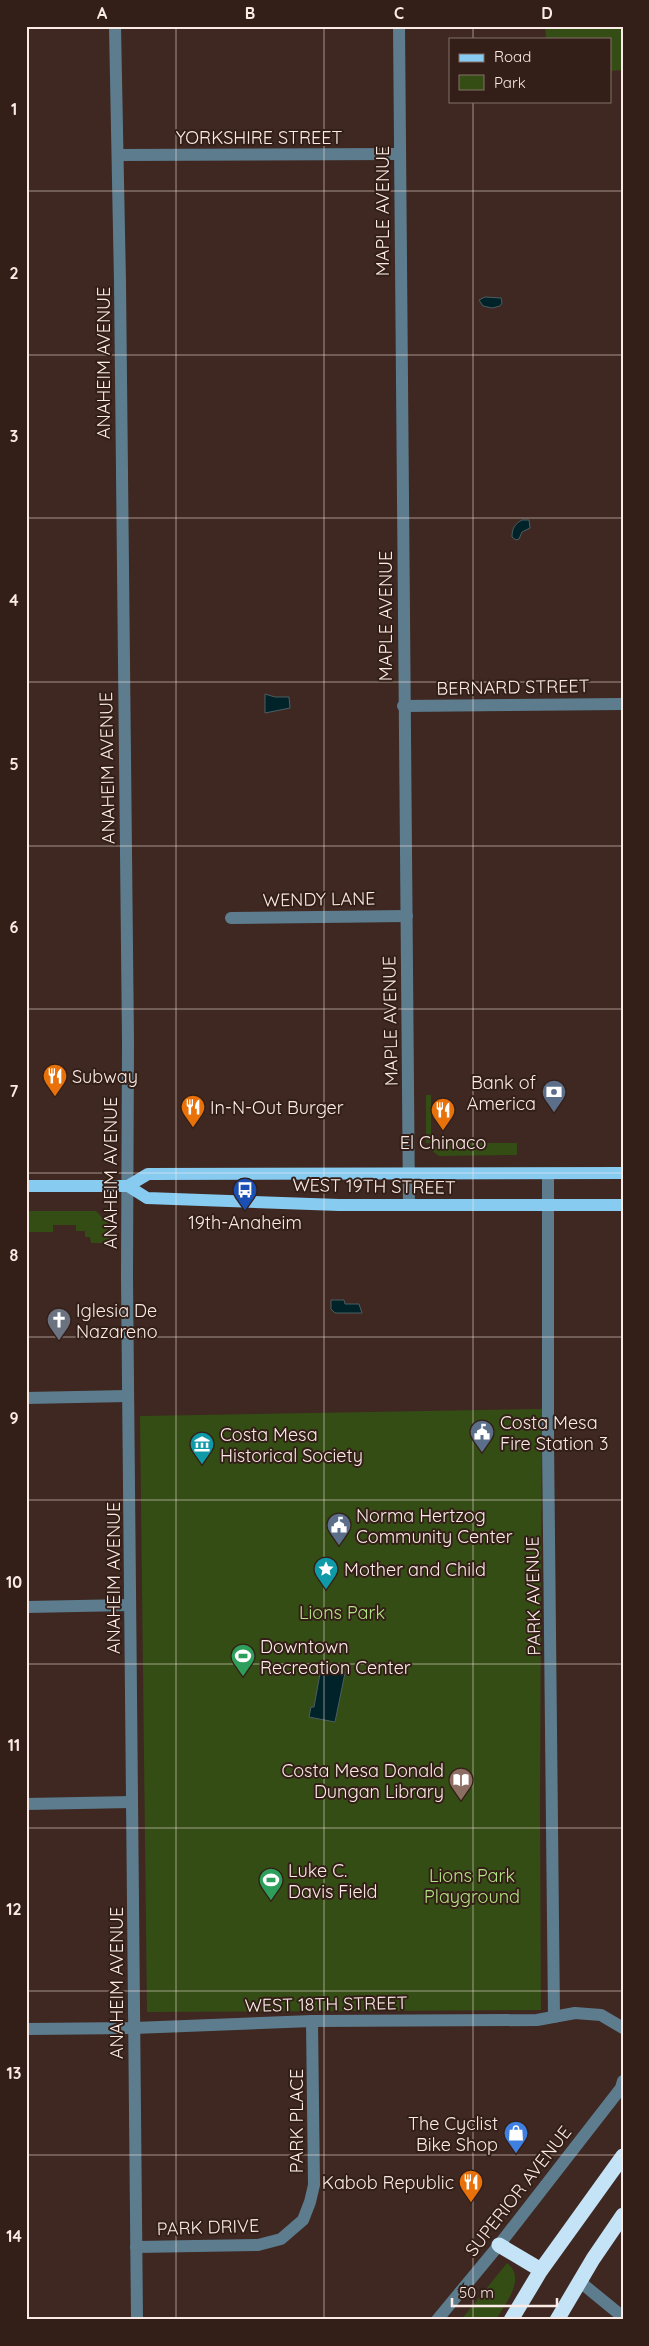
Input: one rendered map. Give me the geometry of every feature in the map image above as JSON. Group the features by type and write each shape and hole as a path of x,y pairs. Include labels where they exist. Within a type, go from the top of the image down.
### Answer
{"highway":[{"path":"511,2320 541,2270 623,2156"},
{"path":"557,2320 579,2281 623,2216"},
{"path":"499,2245 541,2270"}],"main road":[{"name":"WEST 19TH STREET","path":"26,1186 128,1186 148,1174 623,1173"},
{"name":"WEST 19TH STREET","path":"128,1186 147,1198 410,1205 623,1205"}],"street":[{"name":"ANAHEIM AVENUE","path":"115,26 120,283 136,2320"},
{"name":"MAPLE AVENUE","path":"399,26 403,706 410,1205"},
{"name":"YORKSHIRE STREET","path":"118,155 399,154"},
{"name":"BERNARD STREET","path":"403,706 623,704"},
{"name":"WENDY LANE","path":"231,918 407,916"},
{"name":"PARK AVENUE","path":"548,1174 554,2017"},
{"path":"26,1398 128,1396"},
{"path":"26,1607 130,1605"},
{"path":"26,1804 132,1802"},
{"name":"WEST 18TH STREET","path":"26,2030 134,2028 312,2020 537,2020 575,2013 601,2015 623,2028"},
{"name":"PARK PLACE","path":"303,2220 314,2184 312,2020"},
{"name":"SUPERIOR AVENUE","path":"437,2320 499,2245 622,2085"},
{"name":"PARK DRIVE","path":"136,2247 258,2245 281,2238 303,2220"},
{"path":"579,2281 623,2317"}],"green space":[{"path":"545,26 623,26 623,70 612,71 612,38 546,38"},
{"path":"426,1095 431,1095 431,1143 426,1143"},
{"path":"444,1143 517,1143 517,1155 439,1156 427,1147 443,1147"},
{"path":"29,1211 96,1211 108,1224 110,1243 91,1243 90,1237 85,1237 85,1231 76,1231 76,1225 53,1225 53,1232 30,1232 26,1229 26,1213"},
{"name":"Lions Park","path":"542,1409 541,2010 147,2012 140,1416"},
{"path":"507,2263 513,2269 515,2284 509,2299 496,2320 461,2320"}],"water":[{"path":"485,297 501,298 502,303 500,306 492,308 483,306 479,300"},
{"path":"522,520 529,520 530,528 522,532 519,539 516,540 512,537 513,529"},
{"path":"265,694 275,697 289,697 290,708 265,713"},
{"path":"331,1300 344,1300 345,1304 359,1304 362,1313 335,1313 331,1309"},
{"path":"321,1668 345,1673 335,1722 309,1717 311,1707 314,1707"}],"place":[{"name":"Subway","path":"55,1097"},
{"name":"Bank of America","path":"554,1113"},
{"name":"In-N-Out Burger","path":"193,1128"},
{"name":"El Chinaco","path":"443,1131"},
{"name":"19th-Anaheim","path":"245,1211"},
{"name":"Iglesia De Nazareno","path":"59,1341"},
{"name":"Costa Mesa Fire Station 3","path":"482,1453"},
{"name":"Costa Mesa Historical Society","path":"202,1465"},
{"name":"Norma Hertzog Community Center","path":"339,1546"},
{"name":"Mother and Child","path":"326,1590"},
{"name":"Downtown Recreation Center","path":"243,1677"},
{"name":"Costa Mesa Donald Dungan Library","path":"461,1801"},
{"name":"Luke C. Davis Field","path":"271,1901"},
{"name":"The Cyclist Bike Shop","path":"516,2154"},
{"name":"Kabob Republic","path":"471,2203"}],"park label":[{"name":"Lions Park Playground","path":"472,1885"}]}
